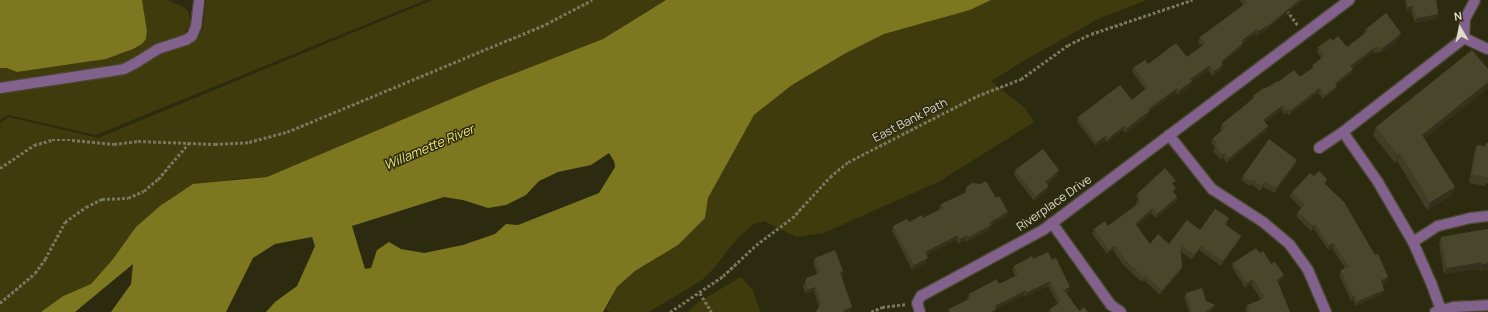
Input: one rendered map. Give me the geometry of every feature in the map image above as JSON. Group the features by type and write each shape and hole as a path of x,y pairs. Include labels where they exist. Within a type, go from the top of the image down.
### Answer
{"street":[{"path":"0,88 106,72 129,66 158,49 180,42 192,36 196,26 199,0"},
{"name":"Riverplace Drive","path":"919,307 921,296 1032,236 1052,223 1349,0"},
{"path":"1319,148 1343,132 1464,38 1465,19 1475,0"},
{"path":"1464,38 1488,49"},
{"path":"1343,132 1378,182 1413,242 1432,285 1438,311 1472,305 1488,305"},
{"path":"1169,135 1212,189 1263,222 1290,245 1308,270 1326,312"},
{"path":"1413,242 1438,226 1471,218 1488,216"},
{"path":"1052,223 1111,305 1121,312"}],"path":[{"path":"0,168 34,145 52,140 72,140 114,144 138,141 215,144 249,142 287,132 546,24 592,0"},
{"name":"East Bank Path","path":"670,312 723,276 756,245 797,214 830,177 848,162 977,96 1021,79 1068,45 1087,36 1192,0"},
{"path":"1284,6 1305,34"},
{"path":"0,303 35,273 45,259 65,222 102,198 128,198 144,191 158,179 189,143"},
{"path":"700,292 712,312"},
{"path":"871,312 889,306 919,307"}],"shaded area":[{"path":"142,0 168,0 185,8 188,11 191,22 185,33 127,64 0,84 0,68 7,68 17,72 86,62 121,54 142,44 146,39 147,31"},
{"path":"206,0 426,0 96,135 8,115 0,120 0,92 120,74 157,55 194,41 200,35 203,28"},
{"path":"432,0 666,0 603,39 267,177 233,179 113,259 91,284 63,296 41,312 0,312 0,123 9,117 98,138"},
{"path":"991,0 1147,0 1100,18 991,81 1025,108 1034,122 938,182 824,233 796,237 764,221 754,224 736,240 715,267 702,280 649,312 610,312 606,309 617,287 635,271 657,258 705,218 708,198 754,115 792,85 846,53 884,34 970,10"},
{"path":"741,277 753,290 760,312 687,312 697,303"}],"water":[{"path":"0,0 142,0 147,31 146,39 142,44 133,49 106,59 17,72 7,68 0,68"},
{"name":"Willamette River","path":"666,0 991,0 970,10 884,34 846,53 792,85 754,115 708,198 705,218 678,245 635,271 617,287 603,312 266,312 275,302 297,286 315,246 312,237 275,244 253,258 226,312 111,312 131,284 133,264 75,312 41,312 63,296 91,284 113,259 136,227 160,206 193,184 267,177 482,86 603,39","holes":["609,153 614,161 615,167 599,193 518,225 506,224 495,234 463,245 424,253 401,249 389,242 377,250 371,268 365,269 352,226 444,197 463,200 488,208 506,205 526,195 539,181 558,172 591,165"]}],"building":[{"path":"1245,0 1299,0 1269,25 1258,31 1257,29 1241,41 1243,43 1221,62 1223,65 1214,71 1210,65 1190,79 1192,81 1179,90 1177,88 1148,109 1149,111 1127,128 1125,125 1109,138 1106,135 1097,142 1078,117 1120,85 1132,100 1148,87 1134,67 1145,60 1148,64 1176,43 1187,57 1205,44 1200,37 1247,3"},
{"path":"1407,0 1436,0 1438,14 1417,18 1413,6 1408,7"},
{"path":"1386,13 1401,33 1393,40 1382,48 1375,47 1350,66 1353,69 1335,83 1337,86 1325,95 1320,88 1291,110 1287,110 1283,105 1263,120 1268,126 1229,158 1225,153 1222,155 1215,146 1218,144 1213,138 1225,128 1222,124 1255,97 1254,95 1262,89 1277,81 1278,82 1294,70 1300,77 1313,68 1313,65 1325,56 1318,47 1331,38 1332,41 1338,36 1347,47 1368,31 1366,29"},
{"path":"1472,50 1488,69 1488,82 1422,135 1455,187 1430,202 1400,153 1398,155 1376,127"},
{"path":"1269,139 1297,160 1276,188 1265,182 1262,186 1252,179 1250,181 1243,176"},
{"path":"1486,143 1488,143 1488,177 1472,174 1477,145 1486,147"},
{"path":"1043,149 1059,170 1045,182 1049,186 1036,196 1015,170"},
{"path":"1165,168 1176,181 1172,183 1176,188 1172,191 1177,197 1157,214 1153,208 1135,224 1150,244 1158,234 1169,244 1187,220 1200,230 1215,209 1229,218 1224,224 1241,236 1223,261 1201,246 1194,255 1180,244 1182,267 1162,290 1145,275 1144,277 1125,260 1115,245 1109,250 1094,229 1105,221 1108,226 1141,202 1138,198 1141,196 1138,193"},
{"path":"1319,171 1327,179 1324,183 1344,202 1375,255 1378,254 1388,277 1381,280 1384,290 1358,301 1355,295 1353,296 1341,270 1349,267 1334,243 1329,245 1315,224 1313,226 1298,212 1305,205 1292,192 1310,173 1314,176"},
{"path":"986,181 996,198 999,196 1008,212 990,222 991,225 969,237 967,235 960,239 958,235 925,252 928,258 914,265 893,226 907,219 909,222 922,215 923,218 943,208 941,204 965,193 967,186 972,183 981,184"},
{"path":"1488,229 1488,263 1482,264 1482,262 1447,268 1441,237"},
{"path":"1256,248 1260,253 1263,251 1271,264 1275,262 1284,275 1277,280 1290,312 1250,312 1247,305 1265,298 1253,279 1247,283 1233,263"},
{"path":"835,250 843,271 840,272 852,307 844,310 844,312 816,312 821,303 816,287 808,289 805,282 807,278 820,273 815,258"},
{"path":"1048,252 1052,260 1056,258 1070,287 1064,290 1079,311 1084,307 1088,312 1052,312 1050,309 1061,302 1050,281 1027,292 1026,290 995,306 996,309 991,312 950,312 949,309 971,298 969,294 997,279 999,284 1018,275 1014,266 1032,256 1033,259"},
{"path":"1202,288 1206,301 1215,305 1205,312 1192,312 1186,293"}]}
